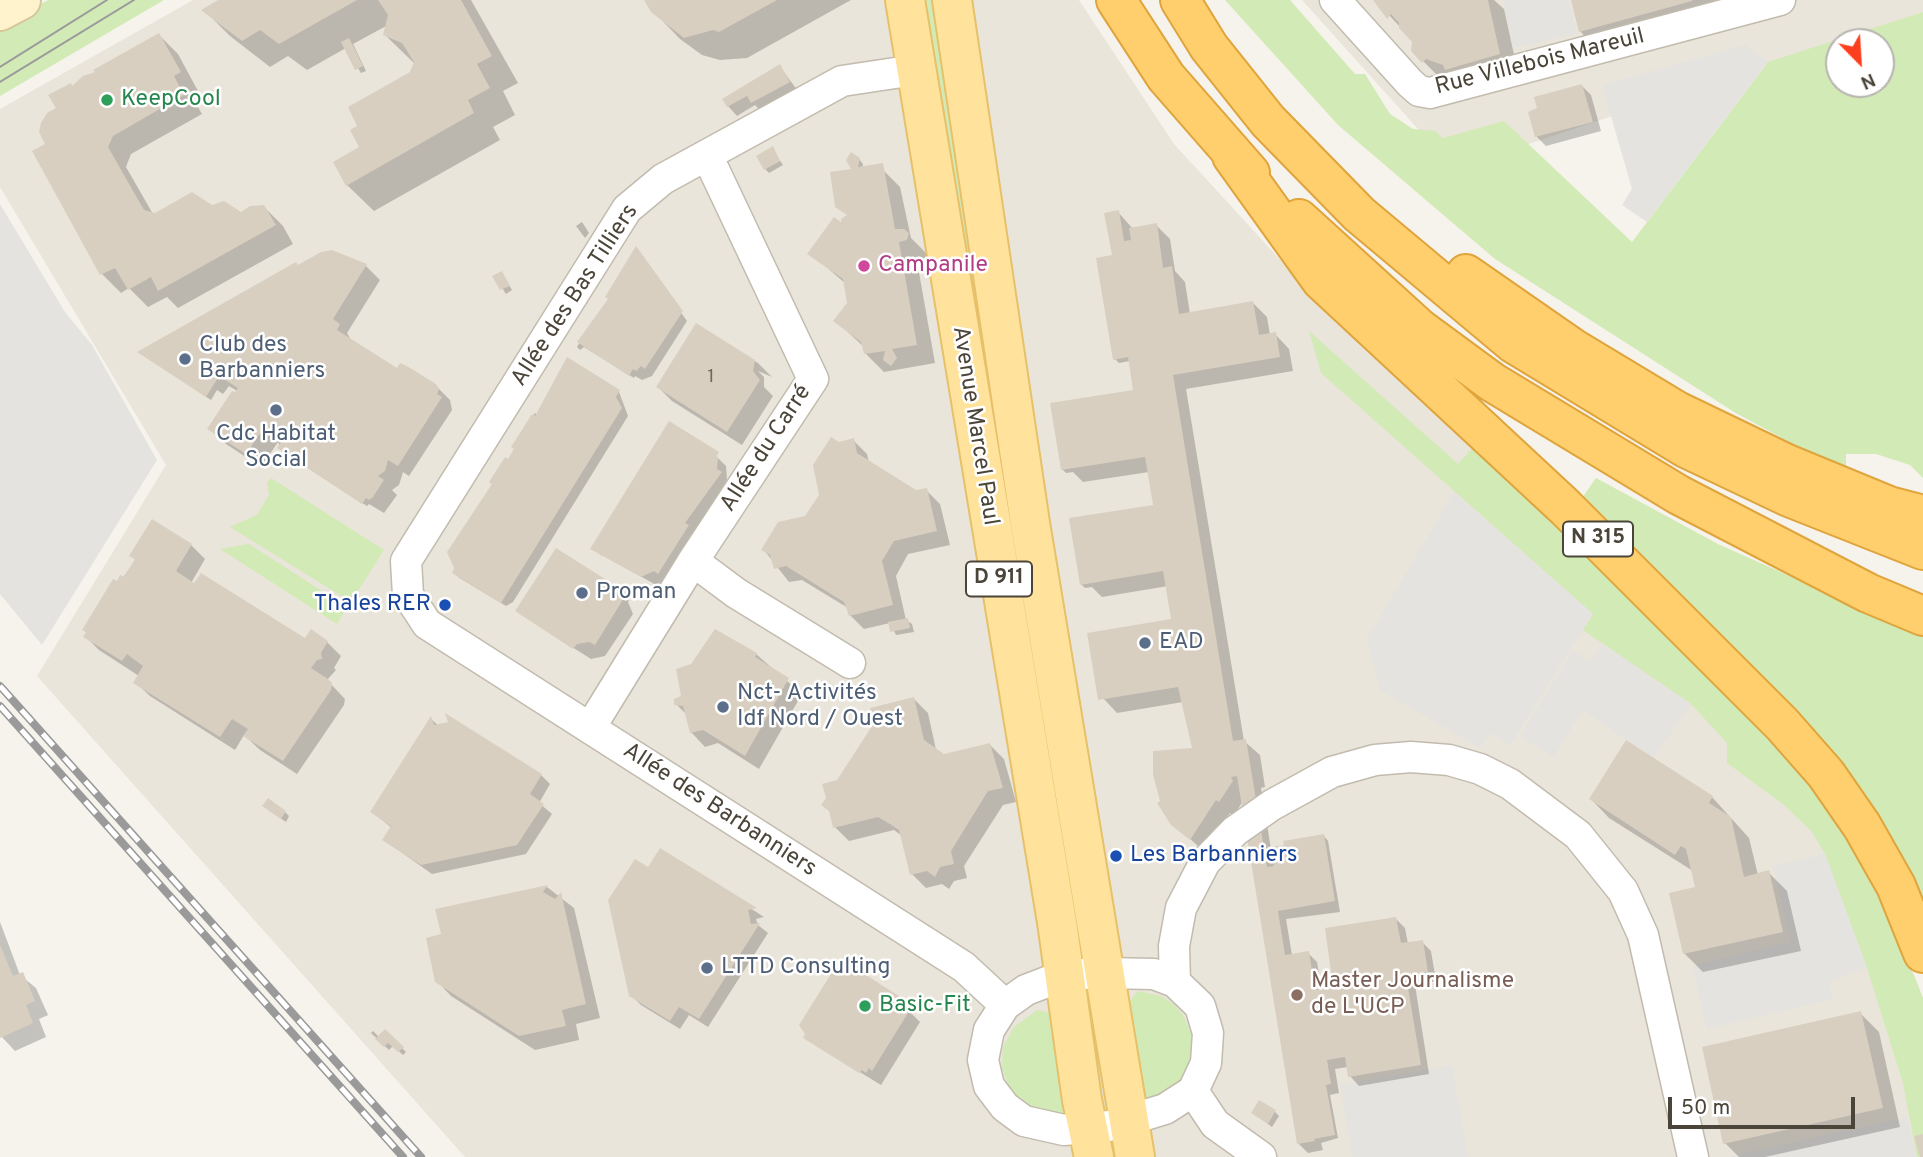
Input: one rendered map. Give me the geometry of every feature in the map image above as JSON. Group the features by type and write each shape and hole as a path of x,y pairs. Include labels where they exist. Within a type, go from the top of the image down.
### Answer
{"highway":[{"name":"N 315","path":"1116,0 1166,77 1232,156 1321,279 1603,544 1791,734 1826,774 1862,826 1896,886 1923,953"},
{"path":"1180,0 1209,47 1268,121 1359,214 1513,342 1686,448 1789,497 1923,550"},
{"path":"1190,0 1281,108 1373,197 1471,278 1574,349 1677,411 1787,464 1889,506 1923,515"},
{"name":"N 315","path":"1232,156 1420,329 1492,382 1679,495 1868,593 1923,616"}],"main road":[{"path":"0,11 21,0"},
{"name":"Avenue Marcel Paul","path":"905,0 1091,1143"},
{"name":"Avenue Marcel Paul","path":"952,0 1030,523 1132,1139"}],"street":[{"name":"Rue Villebois Mareuil","path":"1335,0 1410,83 1419,90 1430,93 1780,0"},
{"name":"Allée des Bas Tilliers","path":"426,624 408,595 406,561 627,209 663,179 842,81 915,70"},
{"name":"Allée du Carré","path":"590,728 693,561 813,379 707,155"},
{"path":"693,561 736,593 850,663"},
{"name":"Allée des Barbanniers","path":"426,624 964,967 1005,1005"},
{"path":"1175,982 1174,946 1181,908 1205,862 1236,831 1302,787 1332,772 1375,760 1411,757 1449,760 1480,769 1510,783 1578,835 1623,891 1643,934 1693,1157"},
{"path":"1105,973 1154,974 1175,982 1200,1006 1208,1033 1206,1063 1193,1091 1165,1109 1132,1139 1091,1143 1024,1121 1004,1107 989,1086 983,1060 989,1030 1005,1005 1026,990 1065,975 1105,973"},
{"path":"1193,1091 1215,1124 1261,1157"}],"shaded area":[{"path":"193,0 1079,0 1174,144 1308,290 1476,444 1878,885 1923,998 1923,1157 465,1157 37,676 166,465 0,187 0,109"},
{"path":"1302,0 1923,0 1923,12 1875,28 1825,28 1825,45 1454,169"},
{"path":"1503,0 1569,0 1577,34 1513,48"},
{"path":"1745,45 1768,62 1647,222 1622,205 1632,189 1602,85"},
{"path":"0,204 65,312 92,345 157,460 42,645 0,594"},
{"path":"1454,492 1593,614 1510,745 1491,733 1480,748 1380,690 1367,639"},
{"path":"1603,644 1691,704 1653,758 1583,710 1553,757 1520,736 1573,651 1590,662"},
{"path":"1825,854 1867,968 1829,982 1833,999 1707,1029 1692,966 1791,942 1773,866"},
{"path":"1452,1065 1468,1157 1352,1157 1340,1085"},
{"path":"1907,1117 1917,1157 1728,1157"}],"green space":[{"path":"48,0 164,0 0,96 0,27"},
{"path":"922,0 937,0 1084,925 1077,926 1075,909 1070,910"},
{"path":"1225,0 1290,0 1355,74 1365,74 1390,114 1413,129 1435,131 1443,138 1504,121 1632,242 1768,62 1825,44 1825,98 1895,98 1895,28 1873,28 1923,12 1923,478 1910,465 1876,454 1846,454 1846,467 1793,444 1734,412 1495,259 1338,125"},
{"path":"1309,331 1458,464 1476,444 1709,664 1840,814 1878,885 1923,998 1923,1157 1917,1157 1903,1083 1867,968 1825,854 1812,832 1784,805 1727,763 1727,743 1691,704 1583,630 1593,614 1321,373"},
{"path":"271,478 384,550 351,602 230,527 257,515 269,495 267,483"},
{"path":"1596,478 1718,544 1923,633 1923,916 1580,501"},
{"path":"249,544 347,607 337,624 220,549"},
{"path":"1138,991 1161,996 1173,1004 1183,1015 1191,1033 1193,1053 1181,1084 1150,1100 1144,1097 1129,1002"},
{"path":"1037,1010 1051,1013 1065,1114 1043,1114 1022,1104 1009,1087 1002,1068 1003,1047 1014,1027"}],"building":[{"path":"218,0 357,0 279,44 260,30 242,41 201,10"},
{"path":"378,0 461,0 492,56 477,64 490,88 468,100 474,113 346,186 333,162 359,147 350,130 357,126 348,107 410,72 414,62 402,43 383,35 388,15"},
{"path":"644,0 777,0 719,32 713,30 684,38 651,12"},
{"path":"1373,0 1488,0 1500,54 1445,70 1443,65 1426,59 1422,63 1411,51 1412,42 1399,28 1399,23 1391,14 1387,19"},
{"path":"1571,0 1692,0 1692,1 1579,32"},
{"path":"159,33 181,72 174,76 184,95 113,136 108,147 144,210 155,213 192,192 212,205 224,201 241,212 250,206 264,205 276,225 158,291 151,277 128,290 115,268 100,275 32,151 45,144 39,132 41,123 47,113 56,108 48,95 71,83 72,86 83,76 95,72 93,70"},
{"path":"349,38 363,66 355,70 341,42"},
{"path":"780,64 790,82 751,103 747,96 727,107 722,99"},
{"path":"1582,84 1593,122 1535,137 1528,112 1537,108 1534,97"},
{"path":"773,146 780,161 764,170 756,156"},
{"name":"Campanile","path":"851,152 860,158 858,167 883,163 895,229 904,229 909,233 907,240 899,242 917,345 892,349 897,358 891,366 883,360 885,351 864,354 861,342 833,321 847,303 843,279 807,254 834,217 842,223 841,219 847,215 835,207 830,172 851,169 846,160"},
{"path":"1119,210 1124,241 1131,240 1129,228 1157,223 1163,268 1172,266 1179,314 1253,301 1259,335 1276,332 1280,357 1173,375 1233,741 1246,739 1267,867 1274,866 1271,847 1284,845 1283,841 1324,834 1335,901 1278,911 1285,955 1309,951 1315,990 1333,987 1325,928 1396,917 1401,943 1423,940 1428,972 1406,976 1421,1065 1348,1077 1345,1057 1327,1060 1331,1084 1326,1085 1335,1135 1314,1139 1315,1141 1297,1144 1237,776 1231,777 1233,781 1219,802 1216,800 1190,840 1171,825 1157,803 1160,801 1153,775 1153,751 1192,748 1178,687 1098,700 1087,633 1171,619 1163,571 1080,585 1069,518 1153,505 1145,457 1061,470 1050,403 1133,390 1128,357 1113,360 1096,258 1112,255 1104,213"},
{"path":"636,246 683,311 645,369 641,366 636,371 633,369 629,376 577,342 608,299 605,297"},
{"path":"332,250 367,264 333,319 340,324 337,330 397,368 400,363 436,384 439,389 437,394 442,397 398,466 388,460 385,471 378,476 384,480 373,497 369,500 366,498 362,504 277,448 282,441 272,438 263,429 246,454 207,429 232,391 235,392 238,388 219,376 206,397 137,352 296,262 298,265 321,252"},
{"path":"502,271 510,286 500,290 492,276"},
{"path":"696,323 755,360 753,371 760,380 727,432 656,387"},
{"path":"567,357 620,390 616,397 622,408 501,603 452,573 454,568 447,552 492,484 489,482 505,457 508,459 514,449 511,447 532,414 535,416"},
{"path":"669,421 719,452 716,457 717,469 722,472 685,523 689,525 658,574 654,571 641,577 590,549"},
{"path":"831,437 839,442 854,438 857,453 916,490 927,488 937,531 894,541 882,561 893,605 849,616 844,602 786,566 774,569 770,555 761,550 778,522 805,516 819,495 813,465"},
{"path":"152,519 192,544 176,571 194,583 201,573 305,638 311,629 328,641 321,653 322,659 317,660 311,668 332,683 331,690 283,761 243,736 248,729 232,719 220,737 133,683 143,666 127,654 122,661 83,637 86,632 82,630 113,579 117,581 120,575 124,577 135,559 129,556"},
{"path":"556,548 627,593 595,645 589,642 577,644 573,649 515,611"},
{"path":"908,618 910,628 890,632 888,622"},
{"path":"715,629 757,653 755,657 789,678 745,756 703,730 690,733 683,706 674,705 674,699 681,696 676,669 691,664"},
{"path":"914,697 924,740 944,754 990,743 1003,788 988,791 951,851 954,864 940,867 935,877 927,871 910,875 899,830 890,824 878,817 833,828 829,811 821,805 826,798 822,784 837,780 874,723 870,708"},
{"path":"445,713 542,774 530,794 544,804 517,845 421,865 382,840 391,826 370,812 431,716 434,725 448,722"},
{"path":"1626,740 1713,796 1709,803 1731,817 1744,877 1769,870 1783,932 1683,954 1669,893 1695,887 1686,849 1681,846 1675,855 1589,799"},
{"path":"268,798 286,811 281,819 262,806"},
{"path":"660,848 757,908 748,910 751,924 760,923 699,1019 679,1007 670,1021 629,996 608,900 635,859 648,867"},
{"path":"548,885 543,892 555,899 561,892 586,1004 562,1010 566,1026 519,1036 435,982 426,938 441,934 435,909"},
{"path":"0,945 13,976 23,972 35,1001 26,1005 33,1023 0,1038"},
{"path":"849,964 905,1000 903,1003 907,1006 905,1010 908,1013 872,1071 869,1068 866,1073 862,1070 859,1073 803,1038 805,1034 799,1025 836,966 846,968"},
{"path":"1861,1011 1883,1108 1723,1144 1702,1047"},
{"path":"385,1029 404,1047 398,1052 388,1043 384,1047 375,1039"},
{"path":"1259,1100 1276,1110 1268,1124 1251,1113"},
{"path":"1923,1134 1923,1157 1920,1157 1914,1136"}],"tram line":[{"path":"0,67 107,0"},
{"path":"0,82 134,0"}],"railway":[{"path":"0,686 421,1157"},
{"path":"0,706 403,1157"}],"place":[{"name":"KeepCool","path":"107,100"},
{"name":"Campanile","path":"864,266"},
{"name":"Club des Barbanniers","path":"185,359"},
{"name":"Cdc Habitat Social","path":"276,410"},
{"name":"Proman","path":"582,593"},
{"name":"Thales RER","path":"445,605"},
{"name":"EAD","path":"1145,643"},
{"name":"Nct- Activités Idf Nord / Ouest","path":"723,707"},
{"name":"Les Barbanniers","path":"1116,856"},
{"name":"LTTD Consulting","path":"707,968"},
{"name":"Master Journalisme de L'UCP","path":"1297,995"},
{"name":"Basic-Fit","path":"865,1006"}]}
